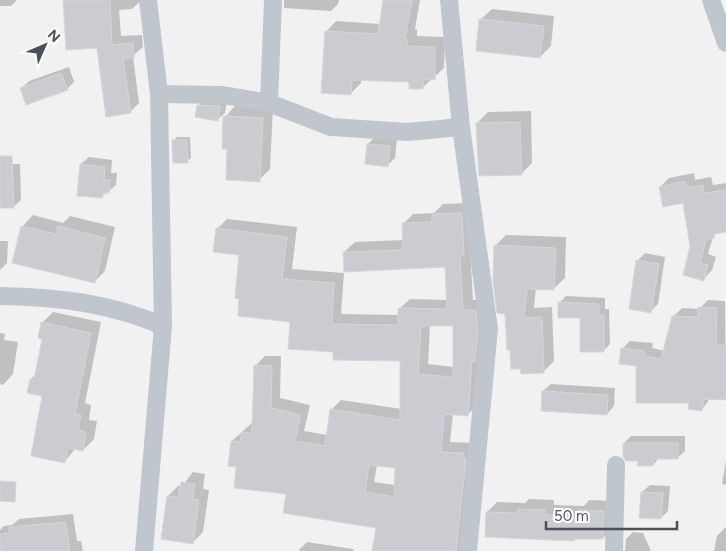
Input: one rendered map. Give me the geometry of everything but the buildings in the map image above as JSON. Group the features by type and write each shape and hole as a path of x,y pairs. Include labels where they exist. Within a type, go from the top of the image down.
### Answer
{"street":[{"path":"144,551 163,326 159,94 148,0"},
{"path":"269,104 273,0"},
{"path":"449,0 461,127 489,329 468,551"},
{"path":"711,0 726,43"},
{"path":"159,94 223,94 269,104 331,127 407,132 461,127"},
{"path":"0,296 93,303 133,313 163,326"},
{"path":"614,551 616,464"}]}
